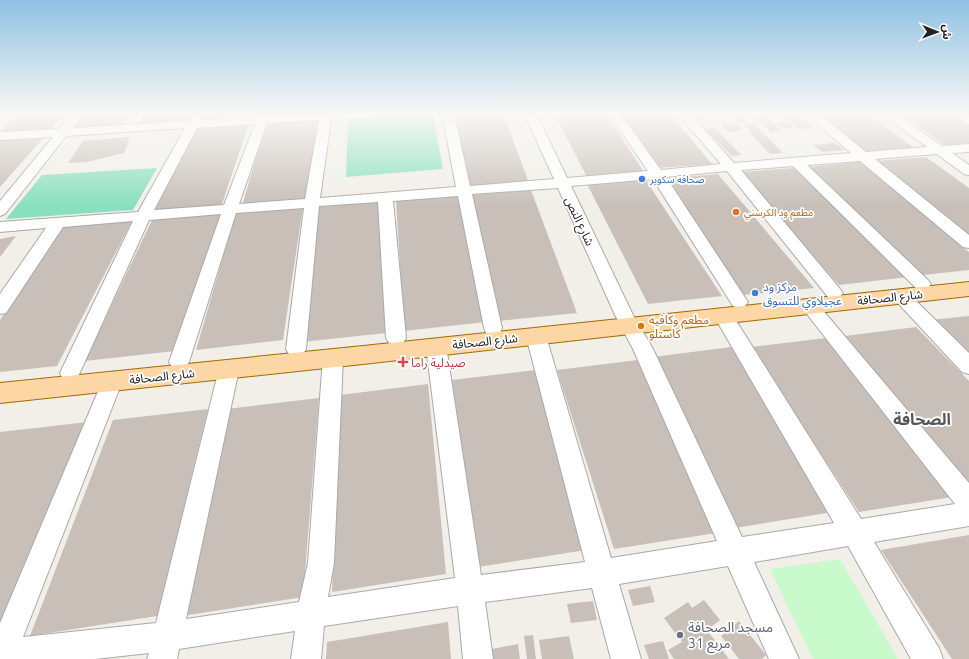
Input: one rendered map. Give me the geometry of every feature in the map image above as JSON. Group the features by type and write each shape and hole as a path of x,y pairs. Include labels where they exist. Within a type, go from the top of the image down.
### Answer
{"main road":[{"name":"شارع الصحافة","path":"0,393 536,336 628,321 731,309 834,293 969,278"},
{"name":"شارع الصحافة","path":"731,309 809,306 969,289"},
{"name":"شارع الصحافة","path":"0,381 493,328 628,321"}],"street":[{"path":"0,211 54,144"},
{"path":"70,373 144,216 183,144"},
{"path":"179,362 230,209 254,144"},
{"path":"296,349 312,202 321,144"},
{"path":"455,144 493,328"},
{"name":"شارع النص","path":"544,144 628,321 643,349 784,659"},
{"path":"635,144 656,174 854,532 928,659"},
{"path":"710,144 834,293"},
{"path":"847,144 969,243"},
{"path":"930,144 969,171"},
{"path":"0,227 563,183 795,161 969,148"},
{"path":"795,161 922,284"},
{"path":"385,196 396,338"},
{"path":"0,308 58,222"},
{"path":"901,296 969,366"},
{"path":"809,306 969,502"},
{"path":"536,336 626,659"},
{"path":"436,346 470,590 478,659"},
{"path":"306,659 311,614 321,563 333,358"},
{"path":"165,647 229,369"},
{"path":"112,382 1,656 165,647 311,614 735,552 969,514"}],"green space":[{"path":"347,144 438,144 443,169 346,177"},
{"path":"157,168 133,210 6,219 42,175"},
{"path":"840,559 898,659 813,659 770,569"}],"building":[{"path":"0,144 38,144 0,187"},
{"path":"81,144 128,144 124,153 86,162 68,163"},
{"path":"187,144 242,144 221,207 154,213"},
{"path":"260,144 316,144 308,201 242,206"},
{"path":"459,144 514,144 529,183 469,188"},
{"path":"570,144 625,144 644,172 587,177"},
{"path":"640,144 695,144 712,164 657,168"},
{"path":"720,144 730,144 741,155 732,156"},
{"path":"760,144 774,144 783,153 770,154"},
{"path":"836,144 844,150 822,152 813,145"},
{"path":"853,144 908,144 917,150 866,154"},
{"path":"943,144 969,144 969,149 954,151"},
{"path":"926,157 969,188 969,237 874,161"},
{"path":"860,162 969,252 969,270 923,275 806,167"},
{"path":"794,168 908,277 839,285 739,172"},
{"path":"718,174 814,288 743,295 661,179"},
{"path":"645,179 722,296 648,304 587,184"},
{"path":"531,190 577,313 499,321 470,195"},
{"path":"459,195 485,322 404,331 396,200"},
{"path":"382,202 386,333 302,342 318,207"},
{"path":"303,206 283,340 196,350 236,212"},
{"path":"221,212 175,351 85,361 153,218"},
{"path":"132,221 57,366 0,372 0,320 61,227"},
{"path":"16,236 0,257 0,239"},
{"path":"969,316 969,358 931,320"},
{"path":"916,327 969,381 969,485 845,336"},
{"path":"826,338 952,497 859,512 751,347"},
{"path":"731,347 833,512 735,528 653,357"},
{"path":"638,360 716,533 614,549 557,370"},
{"path":"536,370 586,550 478,567 452,380"},
{"path":"428,384 446,574 332,592 340,395"},
{"path":"319,398 303,597 182,616 227,409"},
{"path":"208,409 157,616 30,636 113,420"},
{"path":"88,422 0,630 0,432"},
{"path":"969,535 969,659 952,659 881,550"},
{"path":"650,586 655,602 633,606 628,590"},
{"path":"704,600 720,620 707,630 729,659 674,659 668,650 682,642 664,618 688,602 692,608"},
{"path":"593,601 597,620 571,623 567,604"},
{"path":"739,621 766,655 762,659 739,659 721,636"},
{"path":"448,622 451,659 326,659 327,642"},
{"path":"533,635 536,659 527,659 524,636"},
{"path":"569,636 574,659 542,659 539,640"},
{"path":"663,641 669,659 649,659 644,645"},
{"path":"518,644 520,659 493,659 492,649"}],"place":[{"name":"صحافة سكوير","path":"642,179"},
{"name":"مطعم ود الكرسني","path":"736,212"},
{"name":"مركز ود عجيلاوي للتسوق","path":"755,293"},
{"name":"مطعم وكافيه كاستلو","path":"641,326"},
{"name":"صيدلية راما","path":"403,362"},
{"name":"مسجد الصحافة مربع 31","path":"680,635"}],"district":[{"name":"الصحافة","path":"922,419"}]}
